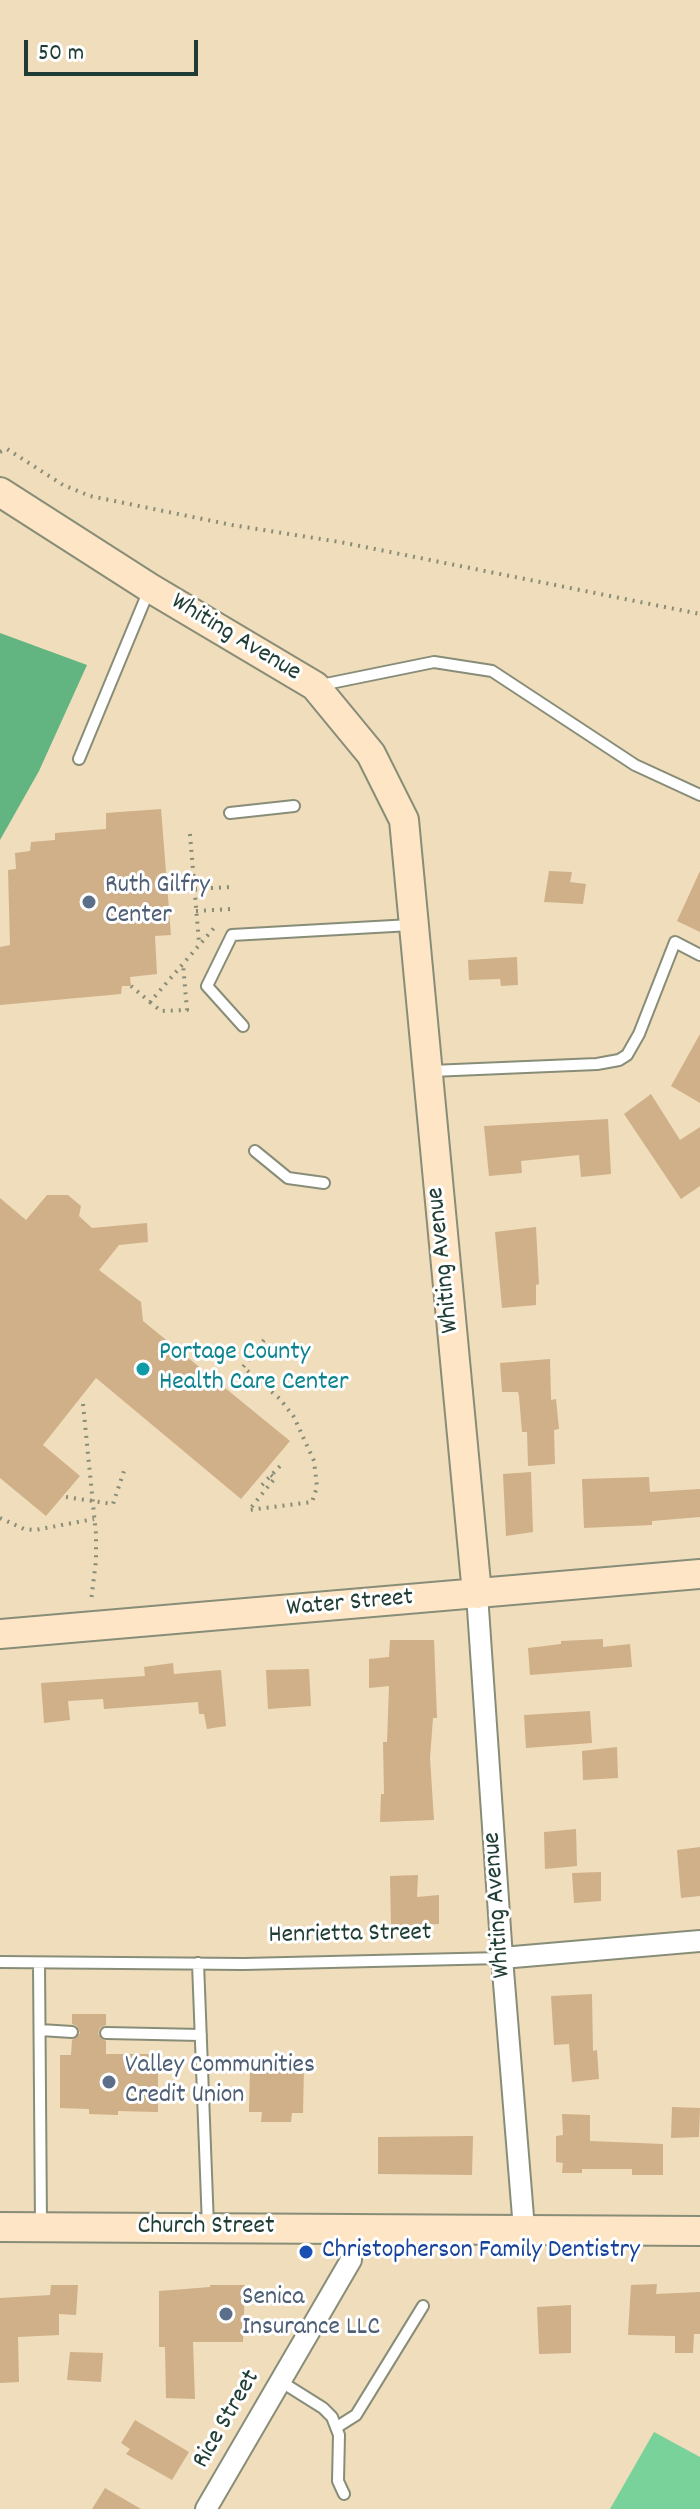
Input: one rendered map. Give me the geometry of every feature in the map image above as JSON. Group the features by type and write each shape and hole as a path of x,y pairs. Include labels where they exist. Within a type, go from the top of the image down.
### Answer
{"street":[{"name":"Whiting Avenue","path":"0,492 150,588 315,686 371,754 404,820 477,1594 524,2229"},
{"name":"Water Street","path":"0,1634 700,1574"},
{"name":"Henrietta Street","path":"502,1958 700,1941"},
{"name":"Church Street","path":"0,2227 700,2231"},
{"name":"Rice Street","path":"206,2509 351,2260 351,2228"}],"lane":[{"path":"79,759 150,588"},
{"path":"315,686 434,662 492,671 635,765 700,795"},
{"path":"230,813 294,806"},
{"path":"243,1026 207,986 232,935 413,925"},
{"path":"427,1072 597,1064 619,1060 633,1047 675,942 700,955"},
{"path":"255,1151 288,1178 324,1183"},
{"name":"Henrietta Street","path":"0,1962 393,1962 502,1958"},
{"path":"39,1963 41,2227"},
{"path":"198,1963 208,2228"},
{"path":"40,2030 72,2032"},
{"path":"106,2033 201,2035"},
{"path":"337,2427 356,2415 423,2306"},
{"path":"280,2381 332,2417 337,2427 338,2481 344,2494"}],"path":[{"path":"0,452 7,449 63,485 90,496 700,614"},
{"path":"190,834 200,944"},
{"path":"195,889 231,887"},
{"path":"196,911 232,909"},
{"path":"150,1002 214,928"},
{"path":"131,986 161,1011 187,1010 183,964"},
{"path":"264,1340 243,1367 280,1399 294,1417 314,1461 317,1487 312,1502 249,1510 275,1478 271,1475"},
{"path":"83,1404 96,1561 91,1601"},
{"path":"262,1485 281,1465"},
{"path":"66,1497 113,1504 125,1468"},
{"path":"0,1518 24,1529 35,1530 94,1519"}],"green space":[{"path":"0,633 87,665 39,771 0,840"},
{"path":"654,2432 700,2457 700,2509 610,2509"}],"building":[{"name":"Ruth Gilfry Center","path":"161,809 171,935 155,936 157,974 130,977 131,986 122,986 121,994 0,1005 0,947 10,945 8,870 16,869 15,853 30,851 31,842 55,840 55,833 106,829 106,813"},
{"path":"549,871 572,872 570,882 586,884 583,904 544,902"},
{"path":"700,871 700,932 677,921"},
{"path":"517,957 518,985 501,986 500,979 469,980 468,960"},
{"path":"700,1034 700,1103 671,1086"},
{"path":"651,1094 680,1140 700,1127 700,1186 681,1199 624,1114"},
{"path":"608,1119 611,1174 581,1177 579,1155 521,1161 522,1173 489,1176 484,1126"},
{"name":"Portage County Health Care Center","path":"47,1195 68,1195 81,1206 79,1216 92,1228 147,1223 148,1242 119,1245 99,1270 141,1302 143,1321 290,1441 241,1499 96,1378 43,1445 80,1476 46,1516 0,1478 0,1198 26,1220"},
{"path":"536,1227 539,1284 536,1285 536,1305 502,1308 495,1232"},
{"path":"550,1359 551,1400 556,1399 559,1429 554,1430 555,1464 528,1466 527,1432 522,1432 518,1392 502,1392 500,1363"},
{"path":"531,1472 533,1532 506,1536 503,1474"},
{"path":"649,1477 650,1492 700,1489 700,1517 652,1521 652,1525 584,1528 582,1479"},
{"path":"603,1639 603,1647 630,1644 632,1667 530,1675 528,1648 561,1644 561,1641"},
{"path":"390,1640 434,1640 437,1718 433,1718 430,1758 434,1820 380,1822 389,1686 369,1688 369,1659 389,1657"},
{"path":"173,1663 174,1674 221,1670 226,1726 207,1729 204,1714 199,1714 198,1702 104,1709 103,1699 68,1701 70,1720 44,1723 41,1683 145,1676 144,1667"},
{"path":"309,1669 311,1706 268,1709 266,1670"},
{"path":"590,1711 592,1743 526,1748 524,1715"},
{"path":"617,1747 618,1778 583,1780 582,1751"},
{"path":"576,1829 577,1866 545,1869 544,1832"},
{"path":"700,1847 700,1896 681,1898 677,1850"},
{"path":"601,1872 601,1901 574,1903 572,1873"},
{"path":"418,1875 417,1897 439,1895 439,1924 391,1926 390,1876"},
{"path":"592,1994 593,2051 597,2050 599,2079 572,2082 569,2044 554,2045 551,1996"},
{"name":"Valley Communities Credit Union","path":"72,2014 106,2014 106,2025 100,2028 98,2034 106,2041 106,2054 158,2054 158,2112 89,2114 89,2109 60,2108 60,2055 71,2055 72,2040 80,2033 77,2026 72,2024"},
{"path":"250,2066 304,2066 303,2113 292,2113 291,2122 261,2122 262,2112 249,2112"},
{"path":"672,2107 700,2108 699,2137 671,2138"},
{"path":"562,2114 590,2115 590,2141 663,2144 663,2175 632,2175 632,2169 582,2169 582,2173 562,2173 563,2163 556,2162 556,2136 563,2135"},
{"path":"473,2136 472,2175 378,2174 378,2137"},
{"path":"657,2284 656,2294 700,2292 700,2334 694,2334 693,2353 675,2353 675,2336 628,2335 631,2285"},
{"path":"51,2285 78,2285 76,2315 59,2314 59,2335 18,2337 19,2382 0,2383 0,2298 50,2295"},
{"path":"210,2285 245,2285 243,2342 193,2342 195,2399 166,2398 165,2347 159,2347 159,2291"},
{"path":"571,2305 571,2353 539,2354 537,2307"},
{"path":"70,2352 103,2353 101,2382 67,2380"},
{"path":"135,2420 189,2452 172,2480 126,2454 130,2449 121,2443"},
{"path":"105,2488 141,2509 92,2509"}],"place":[{"name":"Ruth Gilfry Center","path":"89,902"},
{"name":"Portage County Health Care Center","path":"143,1369"},
{"name":"Valley Communities Credit Union","path":"109,2082"},
{"name":"Christopherson Family Dentistry","path":"306,2252"},
{"name":"Senica Insurance LLC","path":"226,2314"}]}
